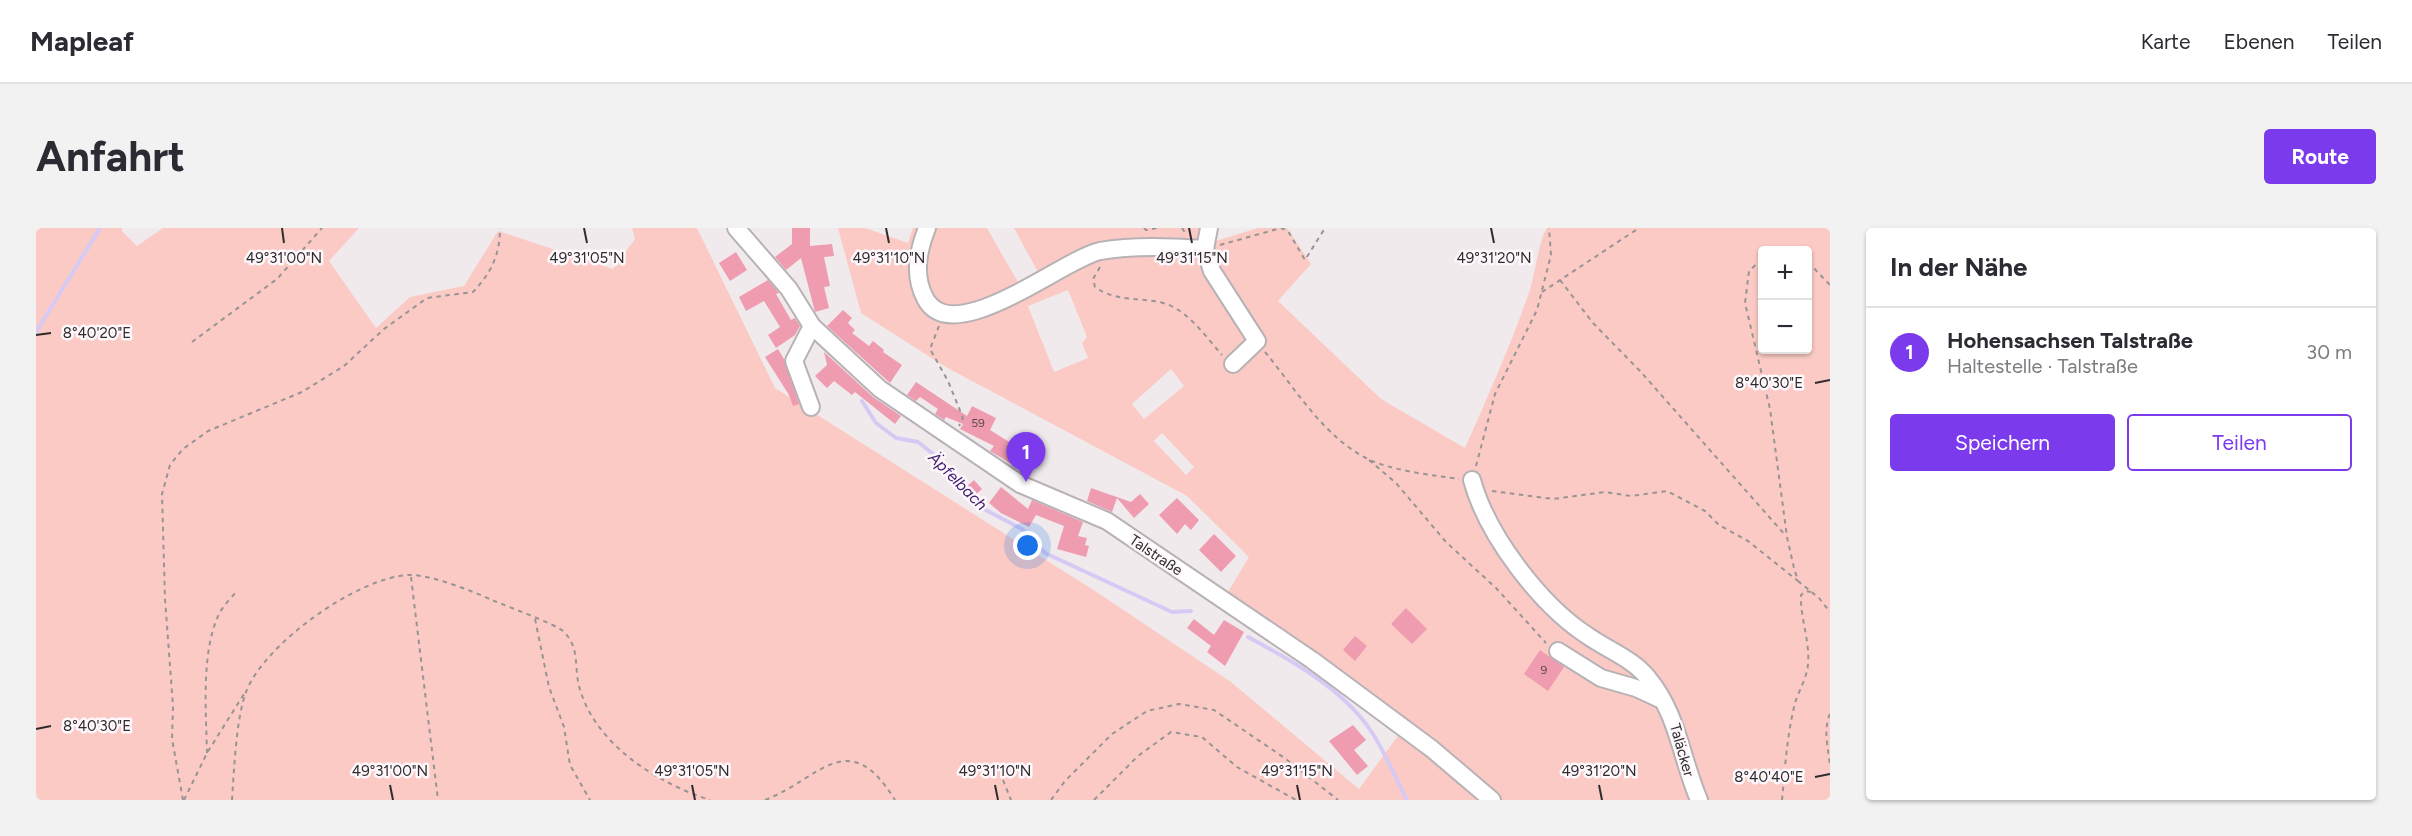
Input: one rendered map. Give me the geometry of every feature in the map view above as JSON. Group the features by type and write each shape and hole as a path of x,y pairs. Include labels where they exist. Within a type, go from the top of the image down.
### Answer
{"street":[{"name":"Talstraße","path":"736,228 789,289 812,326 880,389 954,437 1020,484 1107,521 1312,660 1432,749 1492,800"},
{"path":"927,228 918,261 918,280 929,307 937,312 963,313 988,307 1017,295 1064,266 1100,251 1165,247 1205,249"},
{"path":"1209,228 1205,249 1212,271 1257,341 1233,364"},
{"path":"811,407 794,361 812,326"},
{"name":"Taläcker","path":"1472,480 1479,504 1491,528 1528,577 1557,610 1587,636 1623,656 1648,677 1675,722 1699,800"},
{"path":"1558,651 1601,678 1636,688 1663,700"}],"path":[{"path":"192,342 277,279 322,228"},
{"path":"183,800 172,739 173,706 164,587 162,494 170,465 183,448 208,431 302,392 344,366 384,329 427,298 473,292 489,275 500,248 500,228"},
{"path":"1144,228 1146,230 1157,228"},
{"path":"1205,249 1281,228 1288,231 1305,260 1325,228"},
{"path":"1472,480 1495,394 1538,310 1551,255 1549,228"},
{"path":"1542,292 1639,228"},
{"path":"1758,263 1749,271 1745,303 1770,409 1787,537 1798,581"},
{"path":"1812,266 1830,285"},
{"path":"1100,268 1094,279 1095,287 1100,291 1116,297 1164,303 1183,314 1233,364"},
{"path":"1560,280 1593,324 1640,371 1787,537"},
{"path":"937,312 939,330 930,349 948,381 963,418"},
{"path":"1257,341 1332,434 1368,459 1396,483 1446,542 1558,651"},
{"path":"1368,459 1432,475 1472,480 1494,492 1553,499 1605,492 1630,496 1667,491 1705,511 1719,525 1748,541 1811,592 1830,612"},
{"path":"183,800 207,753 268,659 305,624 357,589 410,575 464,588 562,630 574,647 579,685 591,715 631,761 664,782 710,800"},
{"path":"410,575 438,800"},
{"path":"207,753 206,707 210,641 220,613 237,591"},
{"path":"1782,800 1795,704 1808,668 1808,639 1801,595 1806,591 1811,592"},
{"path":"535,619 549,687 564,727 570,765 590,800"},
{"path":"232,800 236,748 246,692"},
{"path":"1051,800 1065,781 1112,734 1147,711 1179,704 1214,710 1277,753 1338,800"},
{"path":"1830,714 1826,741 1830,765"},
{"path":"1094,800 1138,756 1171,732 1202,737 1237,767 1296,800"},
{"path":"765,800 782,794 823,766 839,759 867,766 895,800"},
{"path":"1003,780 1011,800"}],"shaded area":[{"path":"36,228 122,228 122,231 137,246 163,228 359,228 329,261 376,328 410,297 464,286 498,231 613,269 635,239 632,228 697,228 775,388 1095,591 1231,682 1359,789 1405,726 1228,592 1249,557 1187,496 944,366 861,313 838,228 865,228 908,243 913,228 987,228 1019,284 1039,274 1014,228 1218,228 1216,241 1258,228 1287,228 1311,264 1278,301 1381,399 1465,448 1523,310 1547,228 1830,228 1830,800 36,800","holes":["1068,290 1087,337 1082,343 1088,358 1054,372 1028,306","1171,369 1184,386 1144,419 1132,404","1162,433 1194,467 1186,475 1154,441"]}],"building":[{"path":"792,228 810,228 810,246 832,244 834,256 824,257 830,286 824,287 829,308 815,312 801,258 786,270 775,257 792,244"},
{"path":"736,252 747,270 730,281 719,263"},
{"path":"768,280 779,293 776,294 791,320 795,318 800,326 795,335 776,348 768,335 780,327 764,301 746,311 739,297"},
{"path":"843,310 852,318 848,323 855,330 852,333 869,346 873,341 884,350 883,352 902,365 890,383 827,326"},
{"path":"778,349 784,359 799,404 793,406 789,395 765,357"},
{"path":"824,352 873,397 901,416 895,424 855,392 852,395 834,381 827,388 815,376 827,365"},
{"path":"916,382 967,416 972,406 996,418 990,430 1019,448 1023,442 1041,452 1029,474 990,451 994,446 960,429 963,424 946,417 944,420 935,414 938,409 920,397 916,401 907,395"},
{"path":"974,480 982,489 974,496 966,487"},
{"path":"1001,487 1028,509 1032,500 1083,522 1078,536 1087,538 1085,545 1089,546 1086,557 1057,549 1064,526 1036,515 1029,527 1001,513 989,503"},
{"path":"1091,488 1131,502 1140,494 1149,504 1134,518 1117,498 1112,512 1087,501"},
{"path":"1177,498 1199,520 1191,530 1185,524 1177,534 1159,515"},
{"path":"1214,534 1236,556 1221,572 1199,550"},
{"path":"1406,608 1427,629 1412,644 1391,624"},
{"path":"1194,619 1214,635 1224,620 1244,632 1225,666 1207,652 1211,646 1187,628"},
{"path":"1355,636 1367,646 1355,661 1343,650"},
{"path":"1540,650 1564,667 1548,691 1524,674"},
{"path":"1353,725 1366,740 1354,750 1368,766 1357,775 1329,741"}],"waterway":[{"path":"36,332 100,228"},
{"name":"Äpfelbach","path":"862,401 876,423 896,438 918,442 937,457 980,507 1022,529 1045,553 1172,612 1191,611"},
{"name":"Äpfelbach","path":"1248,637 1315,677 1346,702 1376,739 1407,800"}],"place":[{"name":"Hohensachsen Talstraße","path":"1026,482"}]}
